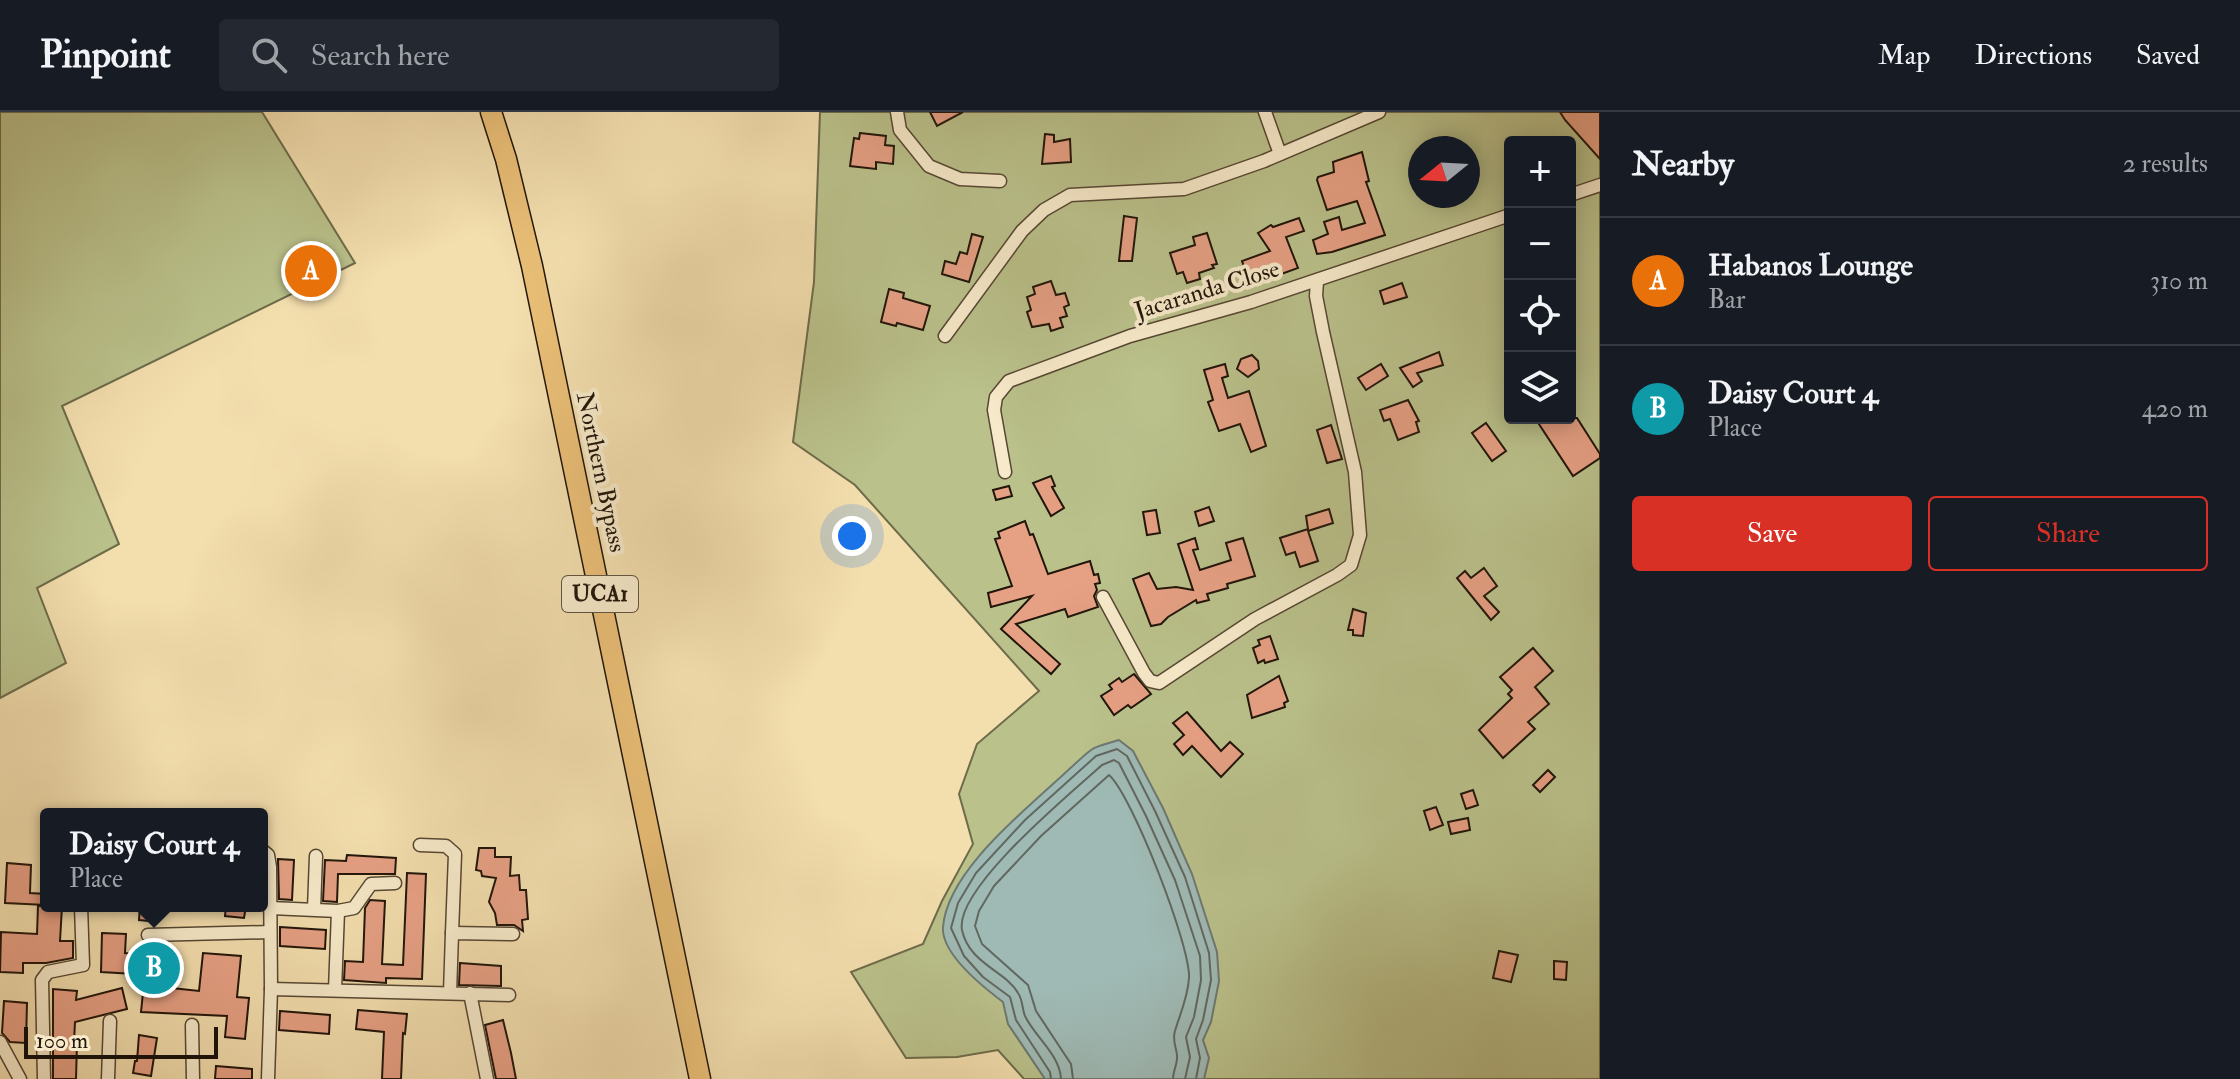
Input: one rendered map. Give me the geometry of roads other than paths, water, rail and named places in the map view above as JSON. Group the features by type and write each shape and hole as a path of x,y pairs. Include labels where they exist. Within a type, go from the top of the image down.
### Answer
{"main road":[{"name":"Northern Bypass","path":"491,112 506,159 532,266 700,1079"}],"street":[{"path":"897,112 900,130 929,166 960,179 1000,181"},
{"path":"1265,112 1280,154"},
{"path":"945,336 1022,231 1044,210 1070,195 1184,189 1280,154 1379,112"},
{"path":"1576,193 1600,185"},
{"name":"Jacaranda Close","path":"1005,472 994,410 996,397 1009,381 1130,336 1317,281 1504,217"},
{"path":"1103,597 1144,673 1150,681 1159,683 1255,619 1351,565 1360,535 1355,472 1316,296 1317,281"},
{"path":"420,845 446,846 455,854 450,993"},
{"path":"268,856 271,989 268,1079"},
{"path":"314,909 316,856"},
{"path":"270,908 338,911 354,908 367,886 395,883"},
{"path":"335,990 338,911"},
{"path":"44,1079 42,980 48,972 83,965 81,912"},
{"path":"148,935 270,932"},
{"path":"452,933 513,934"},
{"path":"271,989 509,995"},
{"path":"470,993 487,1079"},
{"path":"108,1079 110,1021"},
{"path":"192,1025 193,1079"},
{"path":"0,1042 20,1079"}],"water":[{"path":"1119,740 1133,751 1163,808 1192,874 1217,952 1219,981 1211,1022 1203,1040 1209,1058 1204,1079 1045,1079 1008,1024 1003,1002 965,969 944,937 947,907 970,867 986,848 1086,754"}],"place":[{"name":"Habanos Lounge","path":"311,271"},
{"name":"Daisy Court 4","path":"154,968"}]}
